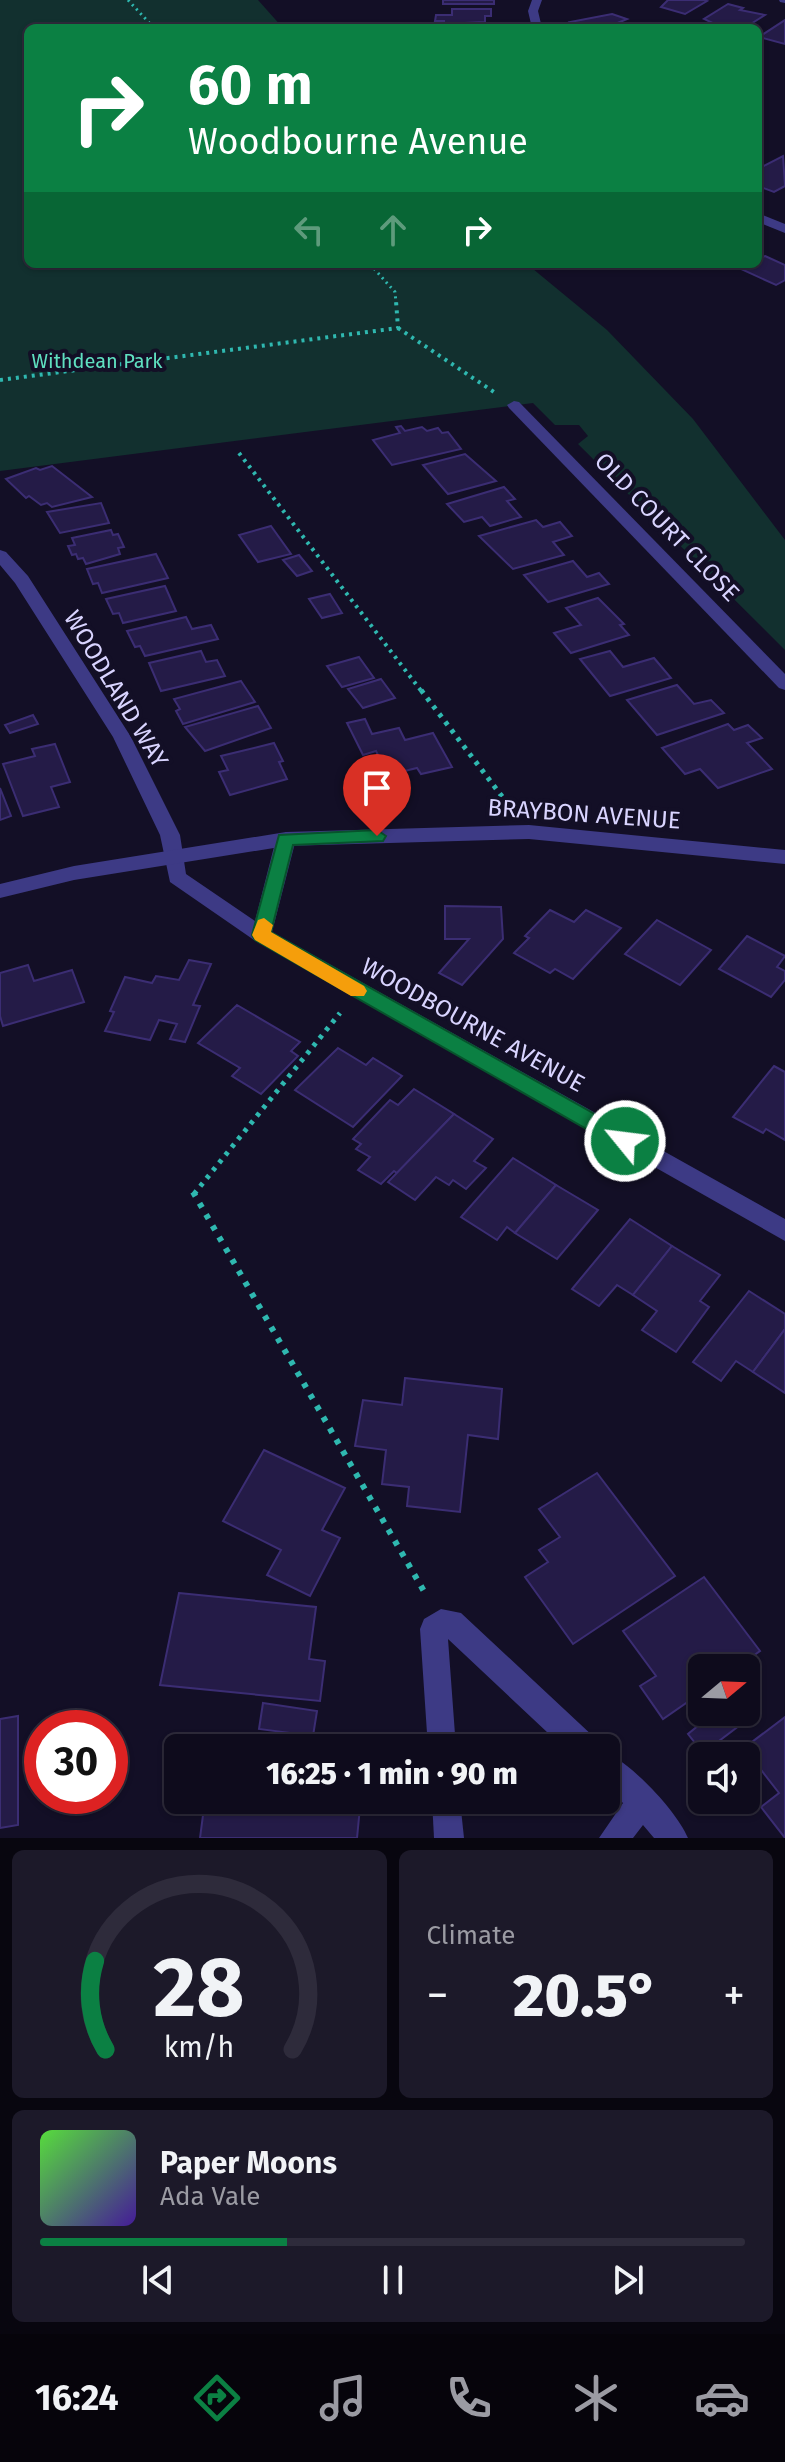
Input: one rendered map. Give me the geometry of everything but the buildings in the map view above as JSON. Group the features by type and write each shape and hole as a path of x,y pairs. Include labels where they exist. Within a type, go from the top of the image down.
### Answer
{"street":[{"path":"536,24 533,11 537,0"},
{"path":"762,219 785,229"},
{"name":"OLD COURT CLOSE","path":"514,405 785,684"},
{"name":"WOODLAND WAY","path":"0,555 22,580 122,737 170,835 172,857"},
{"name":"BRAYBON AVENUE","path":"0,891 74,873 286,839 529,832 785,857"},
{"path":"261,935 286,839"},
{"name":"WOODBOURNE AVENUE","path":"172,857 177,877 261,935 785,1231"},
{"path":"441,1734 434,1629 441,1622 451,1623 570,1734"},
{"path":"620,1780 673,1838"},
{"path":"614,1838 643,1802"},
{"path":"447,1814 449,1838"}],"path":[{"path":"128,0 150,24"},
{"path":"374,268 395,292 398,328"},
{"path":"0,380 398,328 514,405"},
{"path":"239,453 529,832"},
{"path":"358,991 193,1192 441,1622"}],"green space":[{"name":"Withdean Park","path":"0,0 258,0 279,24 24,24 24,268 532,268 607,330 693,419 785,540 785,650 578,444 588,436 579,425 555,425 533,403 0,471"}],"slow traffic":[{"path":"264,925 261,935 358,991"}],"route":[{"path":"377,836 286,839 261,935 625,1141"}]}
